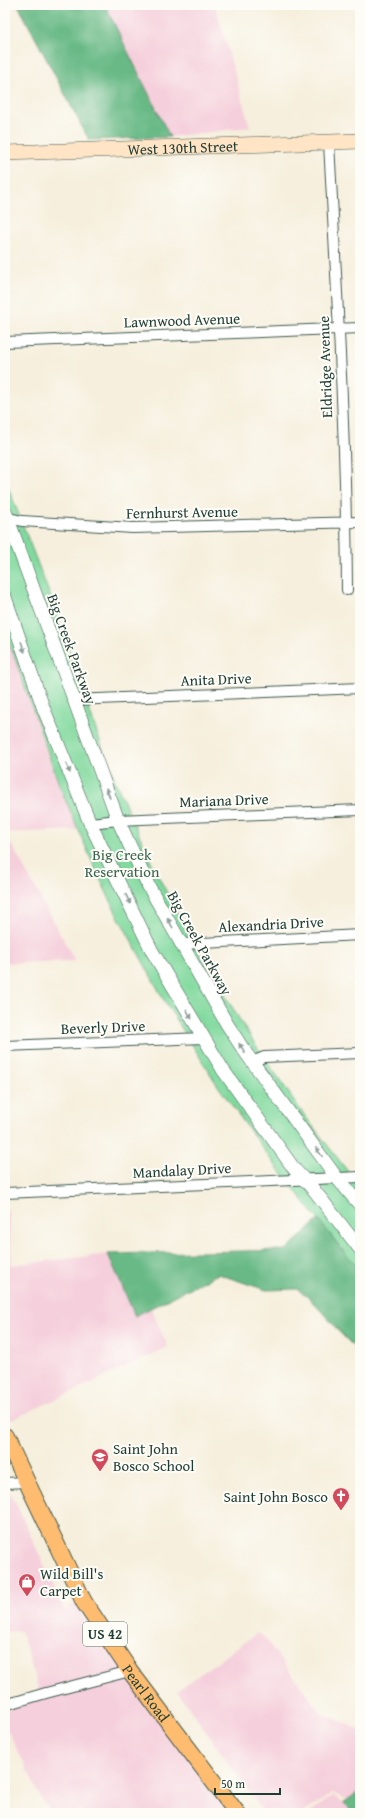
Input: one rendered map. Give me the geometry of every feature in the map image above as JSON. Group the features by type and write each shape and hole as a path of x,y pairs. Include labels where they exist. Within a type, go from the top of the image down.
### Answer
{"main road":[{"name":"West 130th Street","path":"5,153 360,141"},
{"name":"Pearl Road","path":"5,1436 84,1602 130,1671 237,1813"}],"street":[{"name":"Eldridge Avenue","path":"330,143 339,329 347,590"},
{"name":"Lawnwood Avenue","path":"5,342 360,328"},
{"name":"Fernhurst Avenue","path":"6,515 22,521 133,528 360,522"},
{"name":"Big Creek Parkway","path":"6,515 118,820 148,886 183,944 227,1024 252,1062 337,1178 360,1205"},
{"path":"5,597 43,707 90,823 152,951 203,1038 228,1076 295,1170 360,1249"},
{"name":"Anita Drive","path":"74,700 360,688"},
{"name":"Mariana Drive","path":"90,823 118,820 360,810"},
{"name":"Alexandria Drive","path":"183,944 360,935"},
{"name":"Beverly Drive","path":"5,1046 203,1038"},
{"path":"252,1062 264,1057 360,1053"},
{"name":"Mandalay Drive","path":"5,1193 360,1177"},
{"path":"5,1482 26,1482"},
{"path":"5,1705 46,1692 130,1671"}],"shaded area":[{"path":"105,5 215,5 250,127 170,137"},
{"path":"5,646 10,646 44,745 79,830 5,833"},
{"path":"5,833 75,961 5,963"},
{"path":"5,1210 8,1210 12,1265 108,1254 135,1316 151,1308 168,1347 5,1423"},
{"path":"5,1495 12,1495 65,1611 79,1600 233,1813 52,1813 43,1802 5,1725 5,1711 41,1698 21,1631 5,1632"},
{"path":"257,1633 263,1636 321,1713 360,1730 360,1791 348,1800 333,1793 303,1813 264,1813 177,1691"},
{"path":"334,1795 353,1813 309,1813"}],"green space":[{"path":"18,5 105,5 170,137 89,140"},
{"name":"Big Creek Reservation","path":"5,479 53,603 97,733 115,781 154,868 196,948 251,1038 304,1115 360,1187 360,1353 335,1328 348,1257 272,1161 218,1086 164,1000 118,916 97,873 60,787 5,630"},
{"path":"318,1220 348,1257 360,1268 360,1353 308,1297 297,1289 266,1290 218,1274 135,1316 108,1254 286,1250"},
{"path":"360,1791 360,1813 353,1813 343,1803"}],"place":[{"name":"Saint John Bosco School","path":"100,1472"},
{"name":"Saint John Bosco","path":"341,1511"},
{"name":"Wild Bill's Carpet","path":"27,1597"}]}
